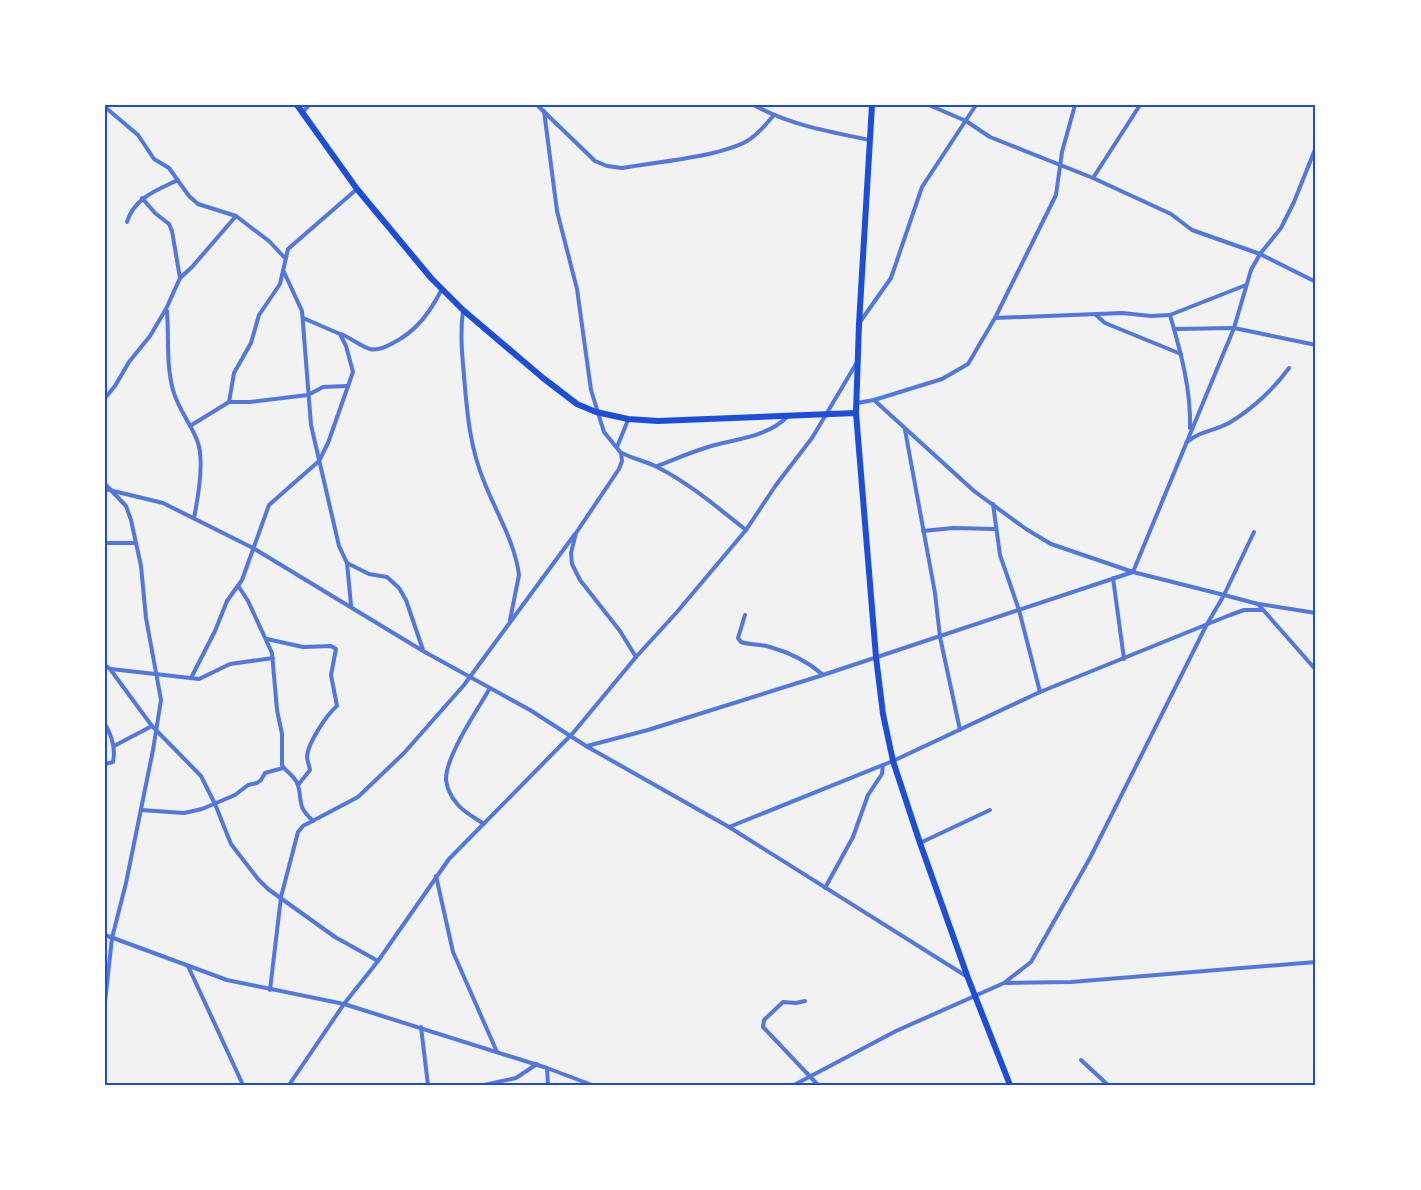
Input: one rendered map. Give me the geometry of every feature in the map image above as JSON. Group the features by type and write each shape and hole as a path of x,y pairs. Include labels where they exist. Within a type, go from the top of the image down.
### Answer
{"main road":[{"path":"297,105 357,189 442,289 463,310 577,404 596,412 628,419 658,421 856,413"},
{"path":"872,105 856,413 876,657 883,714 893,761 920,843 968,978 1010,1085"}],"street":[{"path":"303,112 309,105"},
{"path":"537,105 595,161 607,166 622,168 714,152 746,142 759,132 774,115"},
{"path":"754,105 774,115 818,130 870,140"},
{"path":"929,105 966,121 990,137 1093,178 1171,214 1192,230 1260,254 1316,282"},
{"path":"859,324 891,278 922,187 976,105"},
{"path":"857,403 942,379 968,364 995,318 1056,195 1069,123 1076,105"},
{"path":"1093,178 1140,105"},
{"path":"105,107 138,135 154,159 169,168 189,196 198,204 236,216 269,241 284,257"},
{"path":"270,990 281,897 298,832 303,826 365,792 404,753 470,677 576,533 622,461 621,453 604,432 596,412 577,289 557,211 544,111"},
{"path":"586,746 648,730 823,675 1132,572 1173,480 1190,432 1234,328 1246,285 1260,254 1281,228 1316,147"},
{"path":"127,222 135,205 142,198 178,180"},
{"path":"229,402 234,373 251,343 259,315 280,284 284,273 284,257 292,245 357,189"},
{"path":"142,198 169,224 180,278"},
{"path":"105,398 150,336 166,309 180,278 236,216"},
{"path":"284,273 303,318 311,425 339,546 346,563 351,606"},
{"path":"995,318 1131,313 1151,316 1170,315 1246,285"},
{"path":"303,318 370,349 387,346 408,336 432,309 442,289"},
{"path":"166,309 167,349 172,388 182,414 200,448 201,485 194,518"},
{"path":"463,310 460,332 468,428 475,457 511,543 519,569 509,624"},
{"path":"1095,315 1105,323 1182,355"},
{"path":"1170,315 1182,355 1189,390 1190,432"},
{"path":"1174,329 1234,328 1316,345"},
{"path":"191,678 215,631 227,601 238,587 269,505 319,460 328,443 353,372 340,334"},
{"path":"289,1085 344,1004 378,961 449,859 570,736 746,531 776,485 812,438 824,414 859,360"},
{"path":"1186,444 1196,434 1230,422 1279,382 1289,368"},
{"path":"190,426 229,402 250,402 308,395 323,387 347,386"},
{"path":"874,400 974,491 1026,529 1051,544 1132,572 1258,604 1316,613"},
{"path":"656,466 705,448 762,433 777,426 788,417"},
{"path":"617,447 628,419"},
{"path":"904,428 912,459 935,593 940,637 960,730"},
{"path":"621,453 656,466 693,490 746,531"},
{"path":"105,484 107,489 120,498 126,506 136,543 146,618 161,700 141,810 112,938 105,1002"},
{"path":"107,489 163,503 253,548 423,651 530,710 586,746 729,827 968,978"},
{"path":"993,504 1000,555 1019,610 1040,692"},
{"path":"923,531 953,528 995,529"},
{"path":"794,1085 896,1031 1004,982 1031,962 1090,858 1254,532"},
{"path":"576,533 571,552 572,564 580,580 620,631 636,657"},
{"path":"105,543 136,543"},
{"path":"346,563 369,574 387,577 399,588 406,600 423,651"},
{"path":"1113,578 1124,659"},
{"path":"238,587 248,601 267,639 273,658 277,710 282,734 283,768 298,785 300,804 313,821"},
{"path":"1258,604 1316,670"},
{"path":"729,827 893,761 1040,692 1244,610 1262,610"},
{"path":"745,615 738,638 741,642 768,646 781,651 813,666 823,675"},
{"path":"267,639 303,647 331,646 336,649 331,675 337,706 327,715 309,749 307,757 310,770 298,785"},
{"path":"110,669 199,679 230,664 273,658"},
{"path":"105,665 152,726 194,767 207,786 225,831 241,858 268,889 335,937 378,961"},
{"path":"484,824 460,807 449,791 446,781 447,768 459,742 490,688"},
{"path":"105,724 112,735 114,746 114,760 105,764"},
{"path":"114,746 152,726"},
{"path":"825,888 853,837 868,795 882,774 883,765"},
{"path":"141,810 189,813 235,795 248,785 261,780 265,773 283,768"},
{"path":"920,843 990,810"},
{"path":"436,875 453,952 497,1052"},
{"path":"105,935 227,980 344,1004 537,1064 592,1085"},
{"path":"1004,982 1071,982 1316,962"},
{"path":"188,965 243,1085"},
{"path":"805,1001 796,1004 783,1002 764,1020 763,1027 818,1085"},
{"path":"421,1027 428,1085"},
{"path":"1082,1059 1108,1085"},
{"path":"484,1085 516,1078 537,1064"},
{"path":"547,1068 548,1085"}]}
